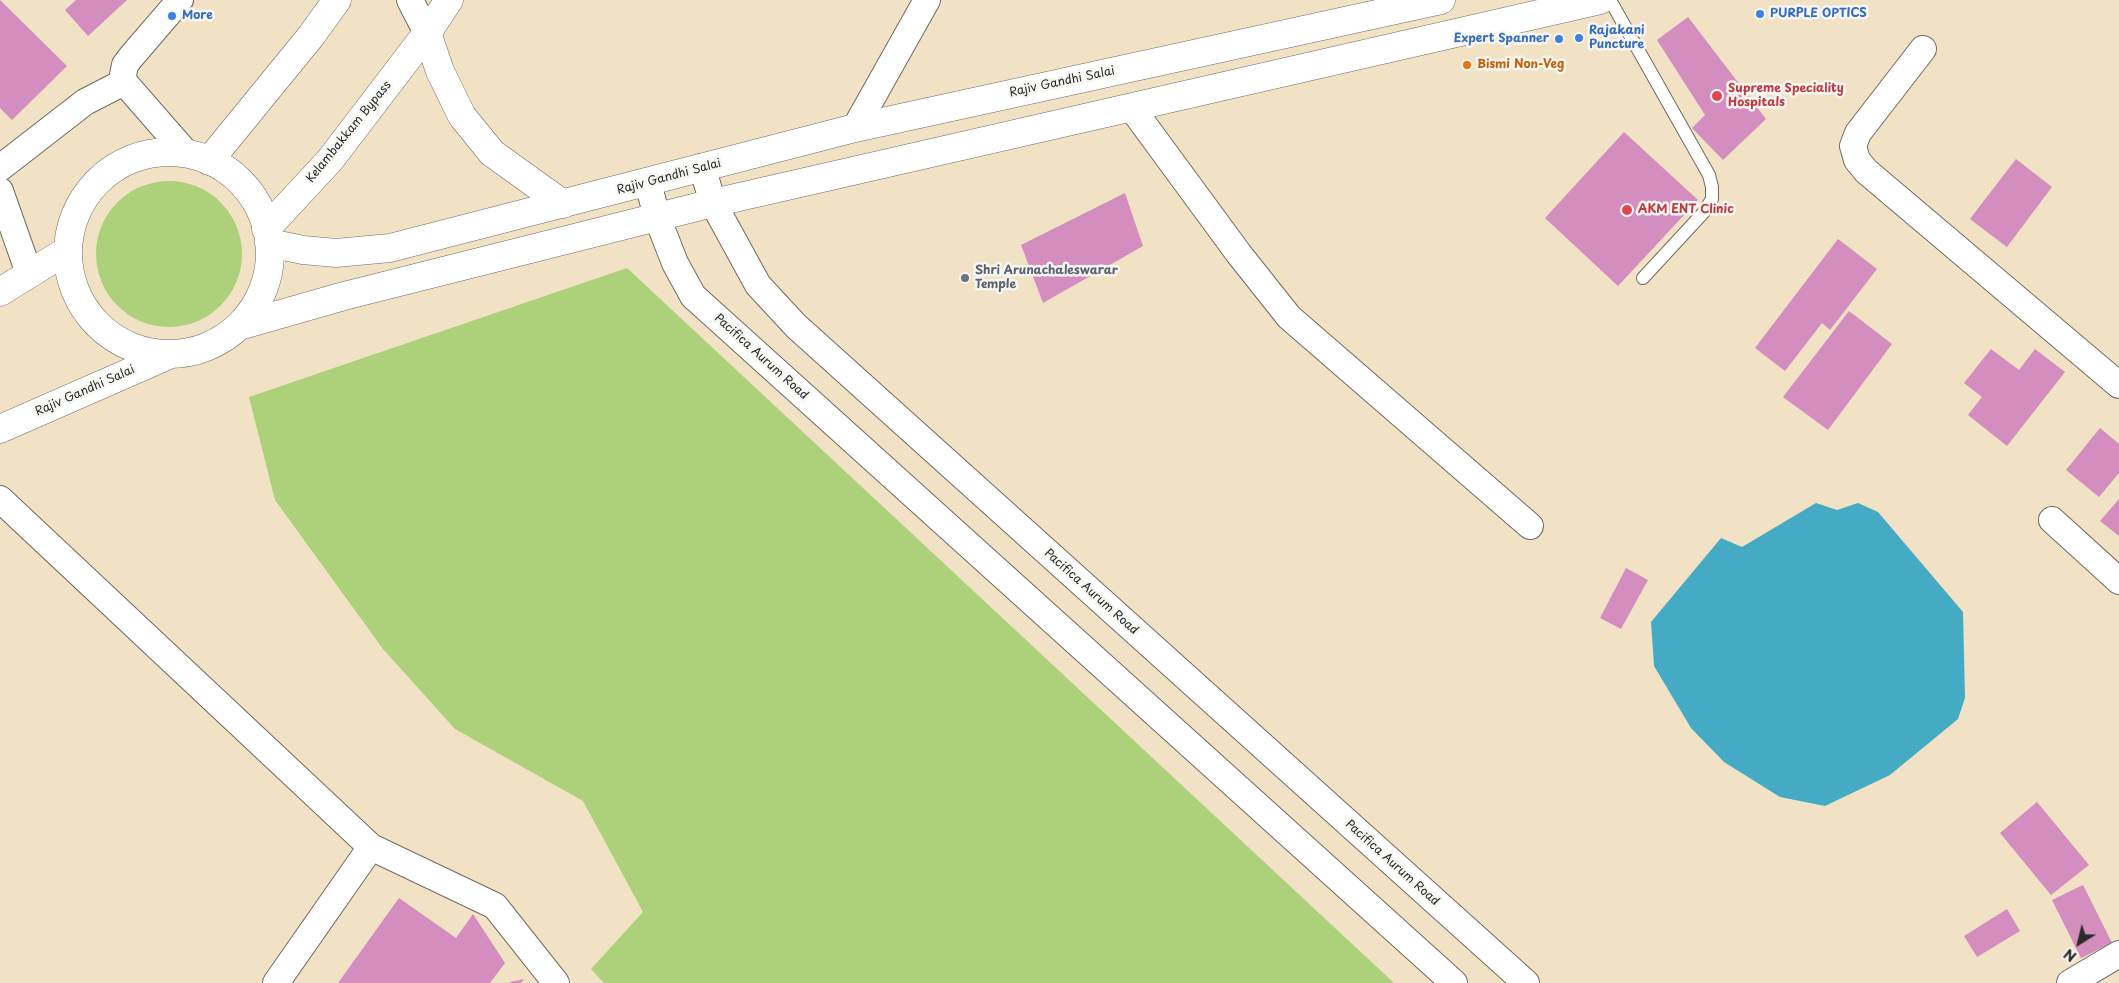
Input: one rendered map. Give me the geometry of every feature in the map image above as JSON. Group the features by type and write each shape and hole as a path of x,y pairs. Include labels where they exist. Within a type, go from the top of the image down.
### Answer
{"main road":[{"path":"198,157 310,36 337,0"},
{"name":"Kelambakkam Bypass","path":"268,236 330,160 427,33 449,0"},
{"name":"Rajiv Gandhi Salai","path":"268,236 303,250 336,253 390,248 648,183 702,167 855,128 1441,0"},
{"path":"239,326 344,296 713,203 1600,0"},
{"path":"427,33 440,71 462,116 492,153 564,204"},
{"path":"152,154 198,157 219,166 246,187 264,217 271,251 266,283 252,312 230,335 201,350 169,355 137,350 108,334 86,311 72,282 68,250 74,216 93,186 119,165 152,154"},
{"path":"0,292 68,250"},
{"name":"Rajiv Gandhi Salai","path":"0,429 169,355"}],"street":[{"path":"180,0 125,65 124,82 198,157"},
{"path":"410,0 427,33"},
{"path":"855,128 927,0"},
{"path":"1923,49 1858,132 1853,146 1856,160 1866,171 2119,385"},
{"path":"0,168 85,102 124,82"},
{"path":"1131,107 1239,254 1289,316 1530,526"},
{"name":"Pacifica Aurum Road","path":"702,167 713,203 758,285 796,326 1526,983"},
{"name":"Pacifica Aurum Road","path":"648,183 657,217 675,264 693,296 1454,983"},
{"path":"0,191 29,273"},
{"path":"0,500 371,847 495,906 556,983"},
{"path":"2052,520 2119,581"},
{"path":"276,983 371,847"},
{"path":"2070,983 2119,954"}],"lane":[{"path":"1610,0 1709,175 1712,187 1712,199 1704,212 1643,278"}],"green space":[{"path":"169,181 197,186 221,202 237,226 242,254 237,282 221,306 197,322 169,327 141,322 117,306 101,282 96,254 101,226 117,202 141,186"},
{"path":"627,268 1394,983 604,983 591,969 643,912 583,801 455,729 383,649 275,500 249,397"}],"water":[{"path":"1816,503 1837,510 1858,503 1878,512 1963,612 1965,698 1958,719 1890,775 1825,806 1780,797 1724,762 1691,728 1654,666 1651,622 1721,538 1742,547"}],"building":[{"path":"0,0 67,66 12,120 0,108"},
{"path":"76,0 127,0 88,36 65,10"},
{"path":"1688,17 1766,119 1723,160 1692,128 1705,115 1657,40"},
{"path":"1624,132 1698,200 1618,286 1545,218"},
{"path":"2016,159 2052,187 2007,247 1970,219"},
{"path":"1125,193 1143,246 1043,303 1021,245"},
{"path":"1838,239 1877,269 1830,330 1822,323 1785,371 1755,348"},
{"path":"1849,311 1892,344 1828,430 1783,397"},
{"path":"1991,349 2019,370 2035,349 2065,372 2007,446 1968,415 1982,397 1964,383"},
{"path":"2100,428 2119,444 2119,473 2099,497 2066,470"},
{"path":"2119,499 2119,536 2100,521"},
{"path":"1626,568 1648,580 1621,629 1600,618"},
{"path":"2037,802 2089,865 2051,895 2000,833"},
{"path":"2083,885 2112,943 2081,958 2052,900"},
{"path":"399,898 456,938 473,914 505,963 490,983 338,983"},
{"path":"2007,909 2020,931 1977,957 1964,936"},
{"path":"524,979 521,983 510,983 510,982"}],"place":[{"name":"PURPLE OPTICS","path":"1760,14"},
{"name":"More","path":"172,16"},
{"name":"Rajakani Puncture","path":"1579,38"},
{"name":"Expert Spanner","path":"1559,39"},
{"name":"Bismi Non-Veg","path":"1467,65"},
{"name":"Supreme Speciality Hospitals","path":"1717,96"},
{"name":"AKM ENT Clinic","path":"1627,210"},
{"name":"Shri Arunachaleswarar Temple","path":"965,278"}]}
